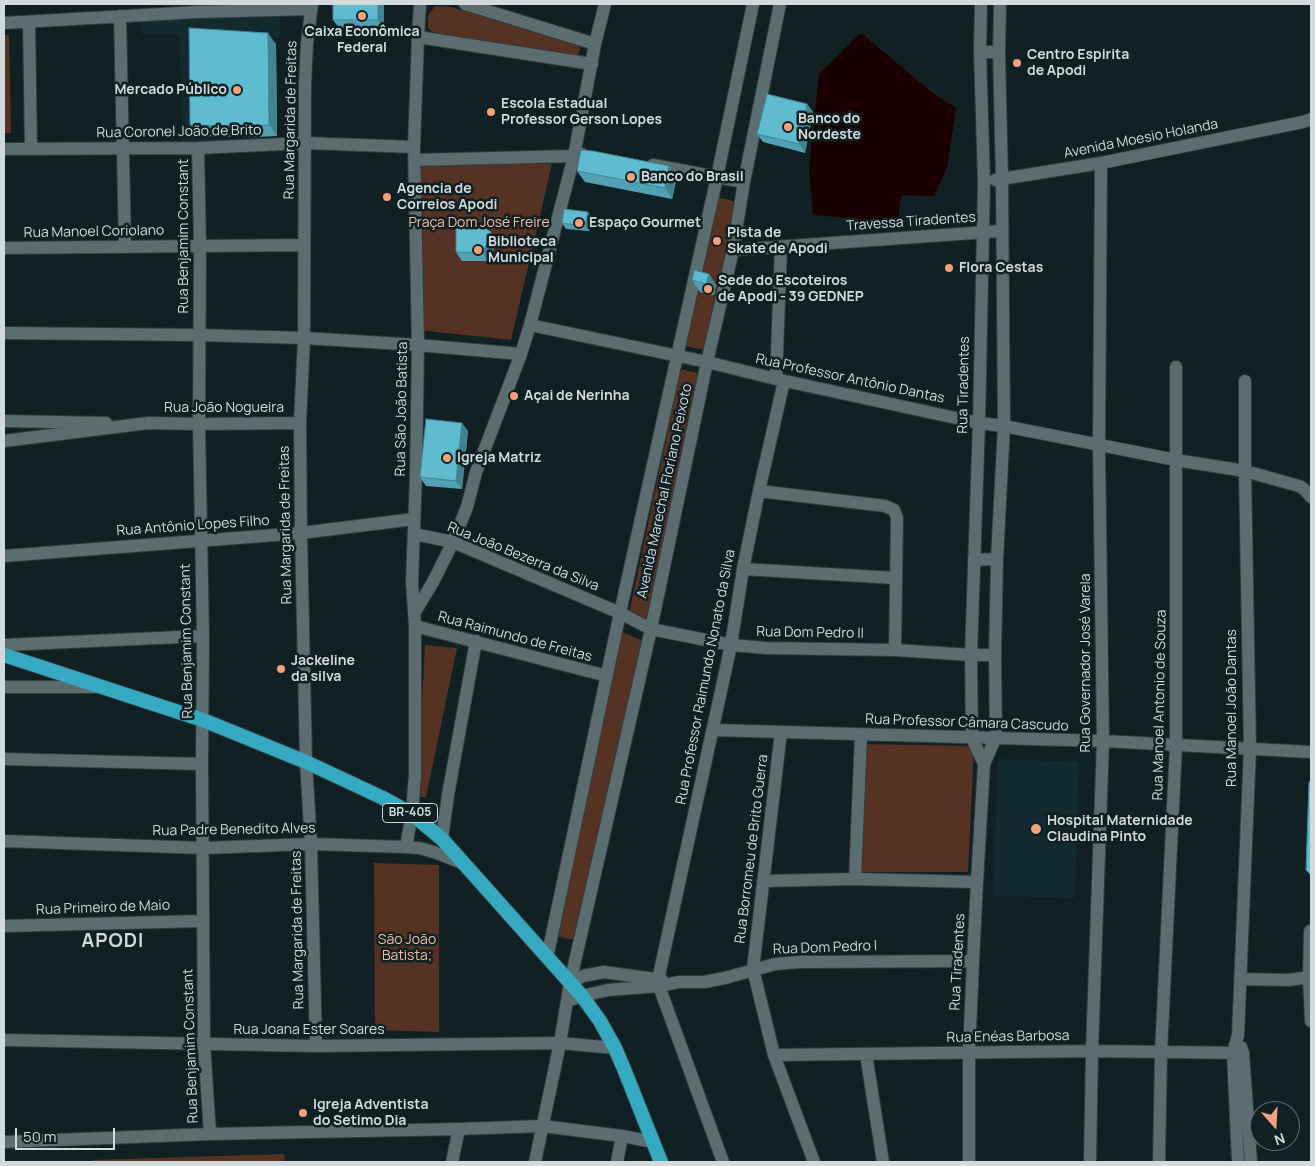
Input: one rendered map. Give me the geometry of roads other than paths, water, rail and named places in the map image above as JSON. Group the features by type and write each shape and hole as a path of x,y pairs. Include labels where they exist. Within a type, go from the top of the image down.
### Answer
{"highway":[{"name":"BR-405","path":"4,655 203,720 306,762 383,798 412,814 442,839 582,996 600,1021 615,1048 661,1162"}],"street":[{"name":"Rua São João Batista","path":"406,847 412,814 415,774 415,612 412,582 418,344 414,147 420,4"},
{"path":"468,4 595,44"},
{"path":"415,612 433,582 453,542 467,507 476,472 521,354 574,156 595,44 605,4"},
{"name":"Avenida Marechal Floriano Peixoto","path":"547,958 753,4"},
{"name":"Avenida Marechal Floriano Peixoto","path":"535,1162 560,1043 570,983 651,628 733,250 744,182 780,4"},
{"name":"Rua Tiradentes","path":"981,4 980,52 984,182 979,423 970,655 972,738 984,764"},
{"name":"Rua Tiradentes","path":"969,1162 969,1053 984,764 996,738 997,559 1004,426 1000,4"},
{"path":"4,23 120,16 197,8 311,7"},
{"name":"Rua Margarida de Freitas","path":"311,7 305,85 304,338 300,423 306,762 311,844 316,1046"},
{"path":"120,16 125,246"},
{"path":"29,22 31,149"},
{"path":"418,37 592,64"},
{"path":"980,52 999,52"},
{"name":"Avenida Moesio Holanda","path":"984,182 1101,163 1308,121"},
{"name":"Rua Coronel João de Brito","path":"4,150 198,148 306,143 414,147"},
{"name":"Rua Benjamim Constant","path":"198,148 200,540 203,636 204,1044 210,1134"},
{"path":"415,160 595,154"},
{"path":"640,162 744,182"},
{"name":"Rua Governador José Varela","path":"1090,1162 1103,741 1099,446 1101,163"},
{"name":"Travessa Tiradentes","path":"733,250 1001,231"},
{"name":"Rua Manoel Coriolano","path":"4,248 304,245"},
{"name":"Rua Professor Raimundo Nonato da Silva","path":"659,983 731,645 743,569 780,380 781,247"},
{"name":"Rua Professor Antônio Dantas","path":"530,325 708,362 780,380 979,423 1004,426 1099,446 1244,471 1292,483 1304,489 1310,496"},
{"path":"4,333 304,338 418,344 521,354"},
{"name":"Rua Manoel Antonio de Souza","path":"1159,1162 1161,1052 1176,745 1176,367"},
{"name":"Rua Manoel João Dantas","path":"1238,1162 1238,1035 1250,748 1244,471 1246,381"},
{"name":"Rua João Nogueira","path":"4,421 199,424 300,423"},
{"name":"Rua João Nogueira","path":"4,441 148,423"},
{"path":"759,491 885,506 895,512 897,518 895,650"},
{"name":"Rua Antônio Lopes Filho","path":"4,556 301,533 414,519"},
{"name":"Rua João Bezerra da Silva","path":"414,534 453,542 651,628"},
{"path":"974,560 997,559"},
{"path":"743,569 895,578"},
{"name":"Rua Raimundo de Freitas","path":"415,626 607,676"},
{"name":"Rua Dom Pedro II","path":"651,628 731,645 766,648 895,650 996,655"},
{"path":"4,645 203,636"},
{"path":"442,839 448,795 476,641"},
{"path":"4,687 99,687"},
{"name":"Rua Professor Câmara Cascudo","path":"713,730 1103,741 1311,752"},
{"name":"Rua Borromeu de Brito Guerra","path":"753,969 781,732"},
{"path":"855,879 861,735"},
{"path":"4,758 202,764"},
{"name":"Rua Padre Benedito Alves","path":"4,841 203,848 311,844 406,847 434,852 462,863"},
{"path":"763,881 855,879 977,882"},
{"path":"1310,918 1311,1021"},
{"name":"Rua Primeiro de Maio","path":"4,926 203,921"},
{"name":"Rua Dom Pedro I","path":"567,1000 608,990 659,983 704,982 775,964 800,962 973,961"},
{"path":"753,969 774,1055 814,1162"},
{"name":"Rua Dom Pedro I","path":"570,983 583,976 604,972 659,983"},
{"path":"1240,979 1288,980 1310,977"},
{"path":"659,983 723,1162"},
{"name":"Rua Joana Ester Soares","path":"4,1040 316,1046 560,1043 615,1048"},
{"name":"Rua Enéas Barbosa","path":"774,1055 1092,1051 1238,1053"},
{"name":"Rua Manoel João Dantas","path":"1238,1053 1251,1162"},
{"path":"866,1054 883,1162"},
{"path":"4,1142 210,1134 542,1126 622,1136 653,1142"},
{"path":"452,1162 459,1129"},
{"path":"616,1162 622,1136"}],"place":[{"name":"Caixa Econômica Federal","path":"362,16"},
{"name":"Centro Espirita de Apodi","path":"1017,63"},
{"name":"Mercado Público","path":"237,90"},
{"name":"Escola Estadual Professor Gerson Lopes","path":"491,112"},
{"name":"Banco do Nordeste","path":"788,127"},
{"name":"Banco do Brasil","path":"631,177"},
{"name":"Agencia de Correios Apodi","path":"387,197"},
{"name":"Espaço Gourmet","path":"579,223"},
{"name":"Pista de Skate de Apodi","path":"717,241"},
{"name":"Biblioteca Municipal","path":"478,250"},
{"name":"Flora Cestas","path":"949,268"},
{"name":"Sede do Escoteiros de Apodi - 39 GEDNEP","path":"708,289"},
{"name":"Açai de Nerinha","path":"514,396"},
{"name":"Igreja Matriz","path":"447,458"},
{"name":"Jackeline da silva","path":"281,669"},
{"name":"Hospital Maternidade Claudina Pinto","path":"1036,829"},
{"name":"Igreja Adventista do Setimo Dia","path":"303,1113"}],"district":[{"name":"APODI","path":"113,942"}],"park label":[{"name":"Praça Dom José Freire","path":"479,223"},
{"name":"São João Batista;","path":"407,948"}]}
